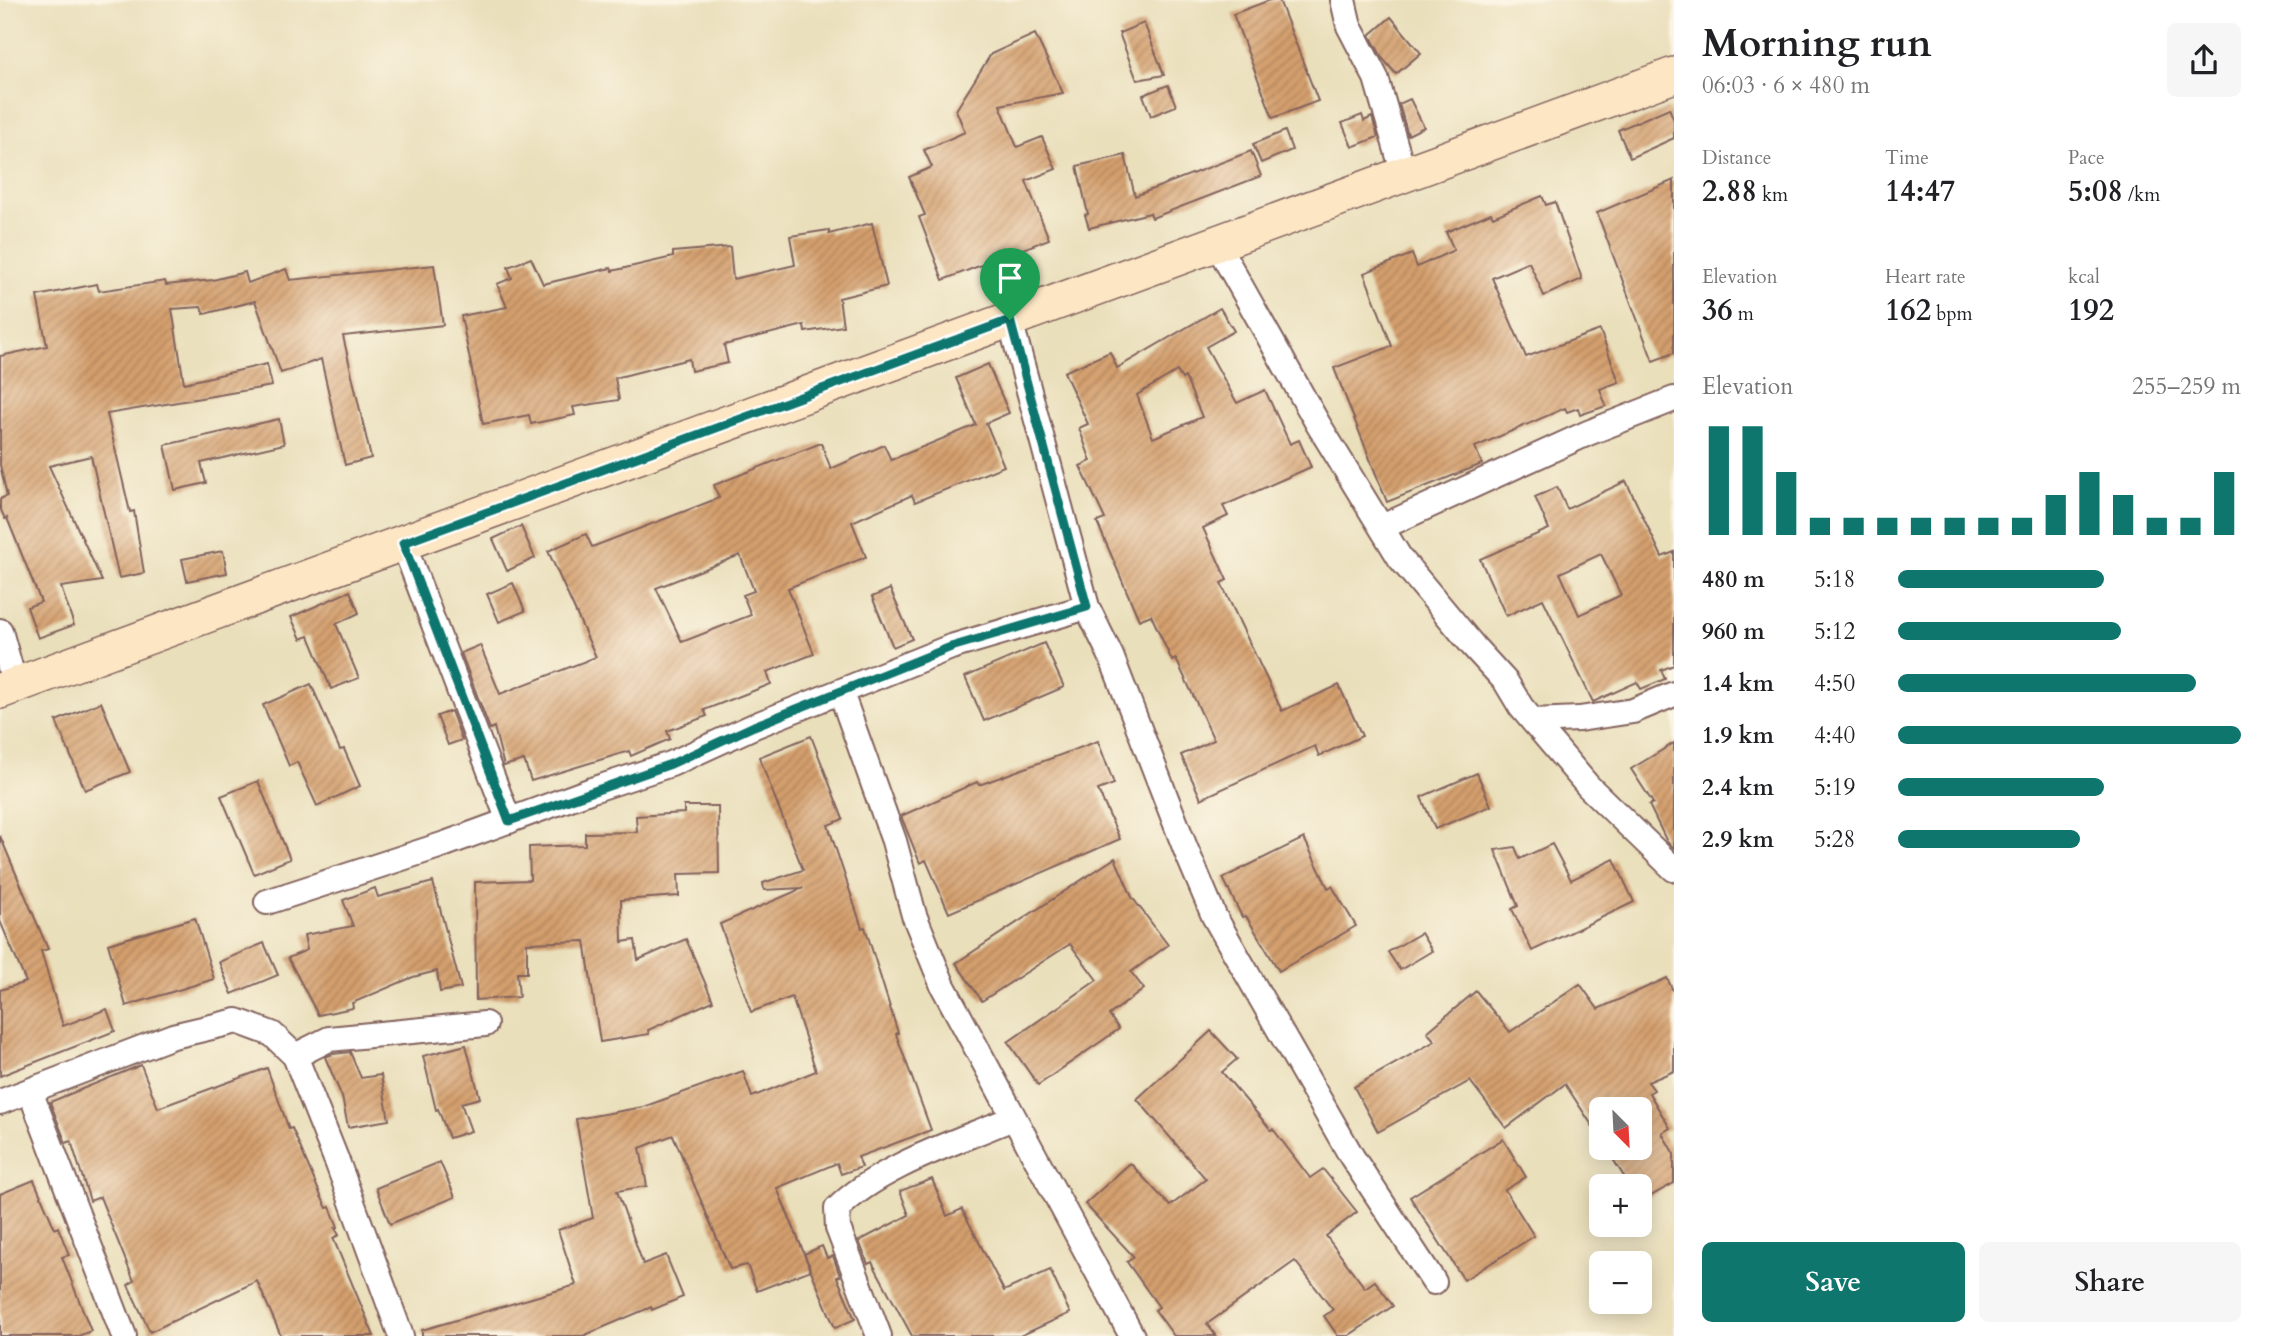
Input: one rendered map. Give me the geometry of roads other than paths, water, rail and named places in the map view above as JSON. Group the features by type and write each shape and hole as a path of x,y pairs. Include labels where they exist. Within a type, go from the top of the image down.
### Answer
{"main road":[{"path":"8,688 1674,75"}],"street":[{"path":"1343,0 1349,26 1376,78 1404,176"},
{"path":"1217,244 1318,424 1400,558 1474,648 1506,682 1521,707 1587,786 1674,869"},
{"path":"1010,320 1087,607 1111,656 1214,916 1352,1157 1434,1282"},
{"path":"1382,527 1588,433 1674,399"},
{"path":"403,543 509,821"},
{"path":"267,902 445,844 671,764 754,726 951,647 1087,607"},
{"path":"0,631 8,688"},
{"path":"841,693 894,841 914,915 943,986 1132,1336"},
{"path":"1533,721 1579,719 1633,711 1674,694"},
{"path":"0,1102 173,1036 237,1021 272,1034 295,1056 401,1336"},
{"path":"295,1056 329,1039 485,1024"},
{"path":"30,1091 124,1336"},
{"path":"879,1336 838,1228 837,1209 876,1177 1013,1118"}]}
